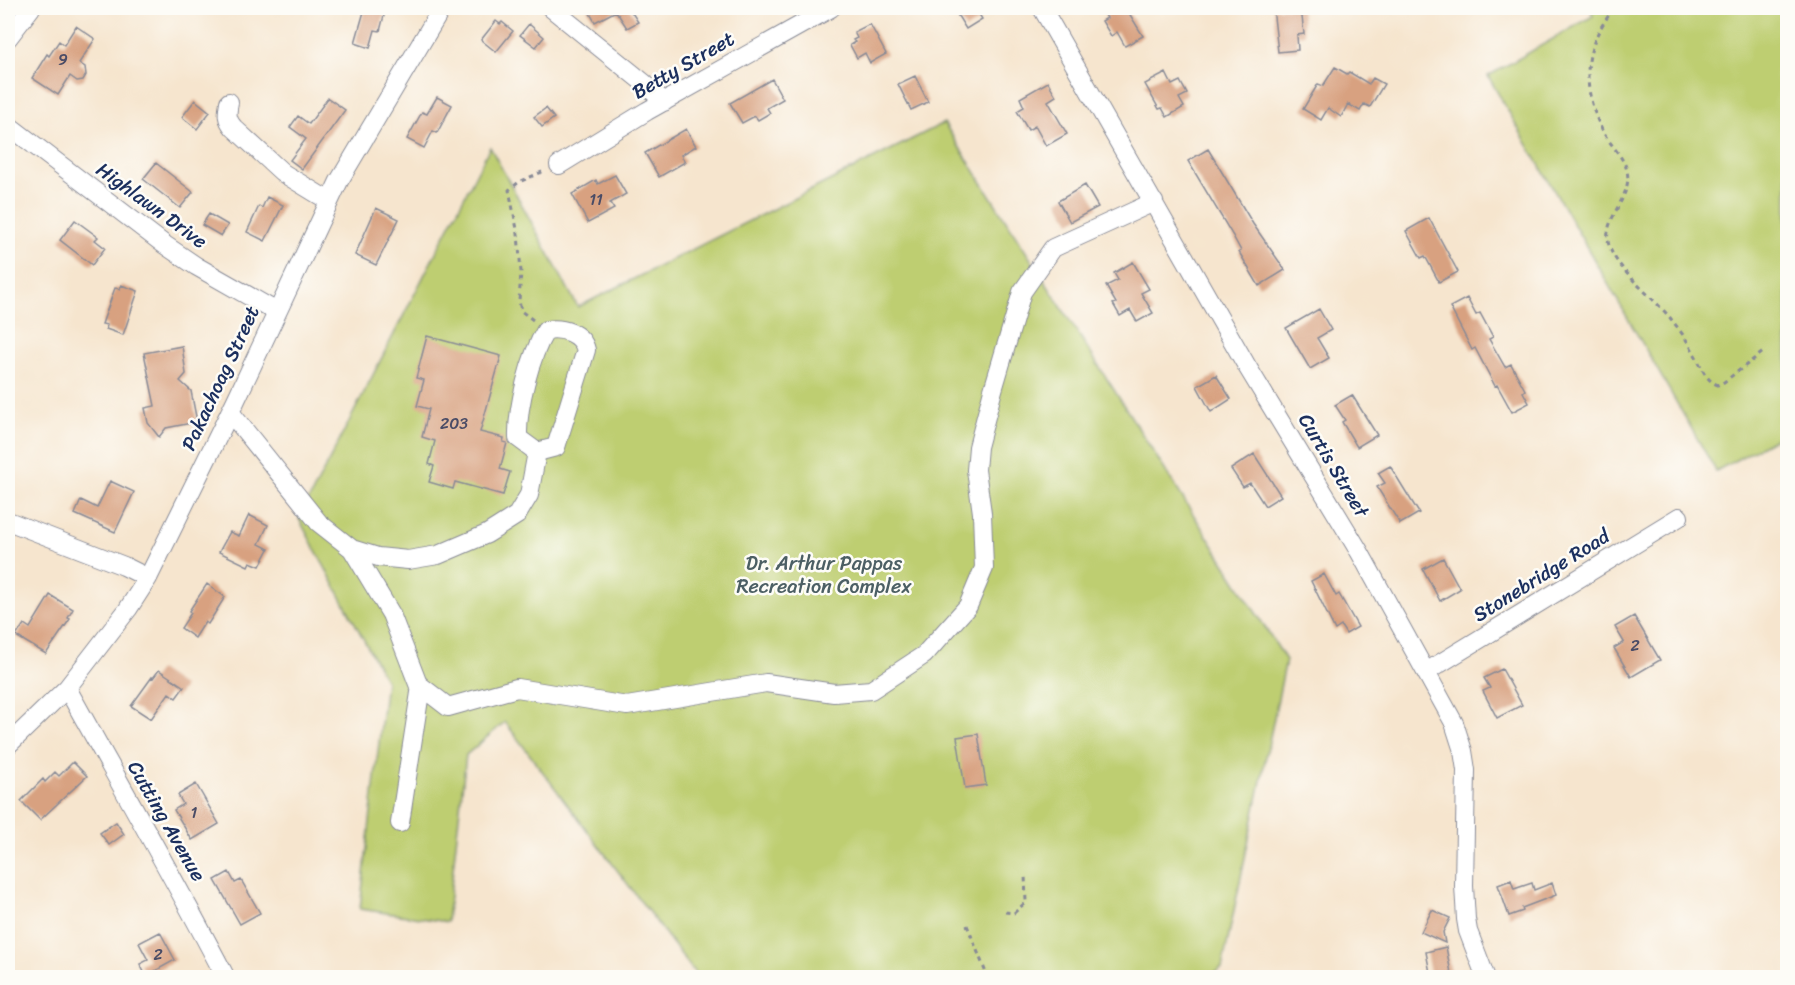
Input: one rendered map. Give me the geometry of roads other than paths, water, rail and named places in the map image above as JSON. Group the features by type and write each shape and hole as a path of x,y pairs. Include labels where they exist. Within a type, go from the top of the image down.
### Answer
{"street":[{"path":"8,38 31,8"},
{"name":"Pakachoag Street","path":"8,745 67,688 128,609 148,578 230,412 329,201 381,107 442,8"},
{"path":"551,8 644,83 664,102"},
{"name":"Betty Street","path":"559,165 664,102 831,8"},
{"name":"Curtis Street","path":"1042,8 1248,368 1359,551 1454,723 1466,770 1464,886 1466,920 1486,978"},
{"path":"229,102 228,122 234,128 283,173 329,201"},
{"name":"Highlawn Drive","path":"8,124 165,245 196,266 277,312"},
{"path":"230,412 320,523 352,549 391,614 418,684 448,707 517,688 627,706 766,683 834,693 871,690 924,655 932,647 968,606 984,568 976,470 978,447 1022,292 1053,248 1154,202"},
{"path":"553,329 577,335 584,342 586,350 556,447 537,452 518,438 517,422 523,392 540,340 546,330 553,329"},
{"path":"352,549 378,557 408,560 438,555 487,534 517,514 529,495 537,452"},
{"name":"Stonebridge Road","path":"1426,672 1679,517"},
{"path":"8,521 124,566 148,578"},
{"path":"400,823 421,686"},
{"name":"Cutting Avenue","path":"67,688 182,892 226,978"}],"park label":[{"name":"Dr. Arthur Pappas Recreation Complex","path":"824,574"}]}
